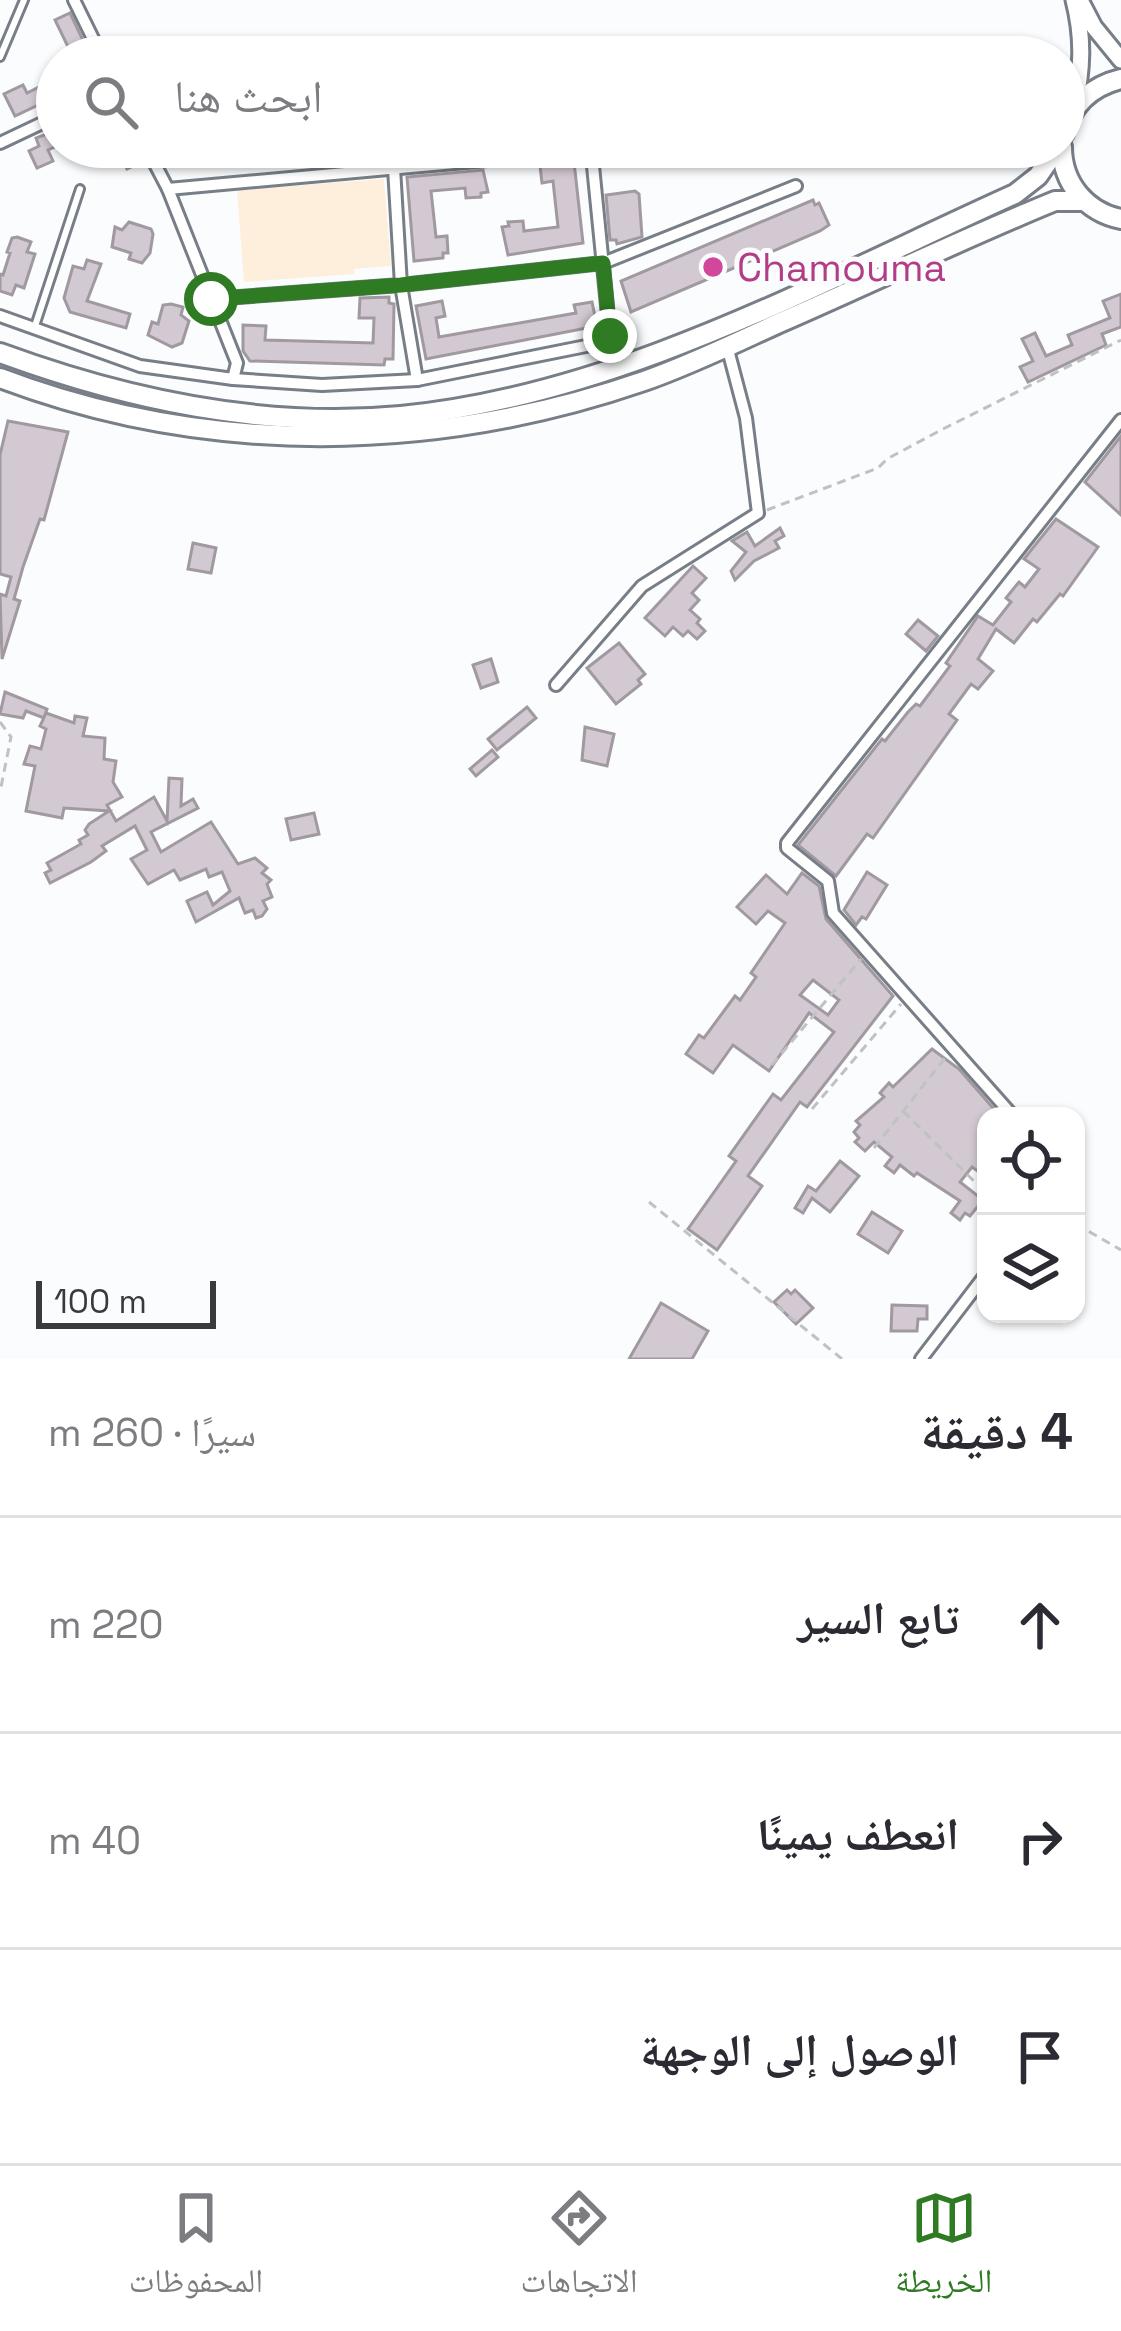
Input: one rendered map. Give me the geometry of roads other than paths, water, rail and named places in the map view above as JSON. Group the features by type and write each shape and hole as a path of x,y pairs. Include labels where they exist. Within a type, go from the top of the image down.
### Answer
{"highway":[{"path":"1085,99 1098,87 1121,79"},
{"path":"0,352 109,390 232,412 344,418 453,409 537,389 694,339 1015,194 1043,168"},
{"path":"1065,168 1084,201 1121,219"},
{"path":"0,378 47,396 177,425 328,439 496,420 645,381 1022,214 1054,201 1084,201"}],"main road":[{"path":"1077,0 1121,60"},
{"path":"1077,0 1082,36"}],"street":[{"path":"74,0 92,36"},
{"path":"0,142 36,126"},
{"path":"157,168 237,363 233,379"},
{"path":"168,190 394,168 401,285 417,380"},
{"path":"0,316 140,366 322,385 417,380 606,342 610,336 592,168"},
{"path":"211,299 603,263 796,187"},
{"path":"556,685 642,586 758,513 746,418 727,346"},
{"path":"1005,1107 866,952 830,907 828,880 787,848 787,843 1121,420"},
{"path":"921,1359 977,1286"}],"lane":[{"path":"0,56 24,0"},
{"path":"34,329 80,190"}],"place":[{"name":"Chamouma","path":"713,267"}]}
